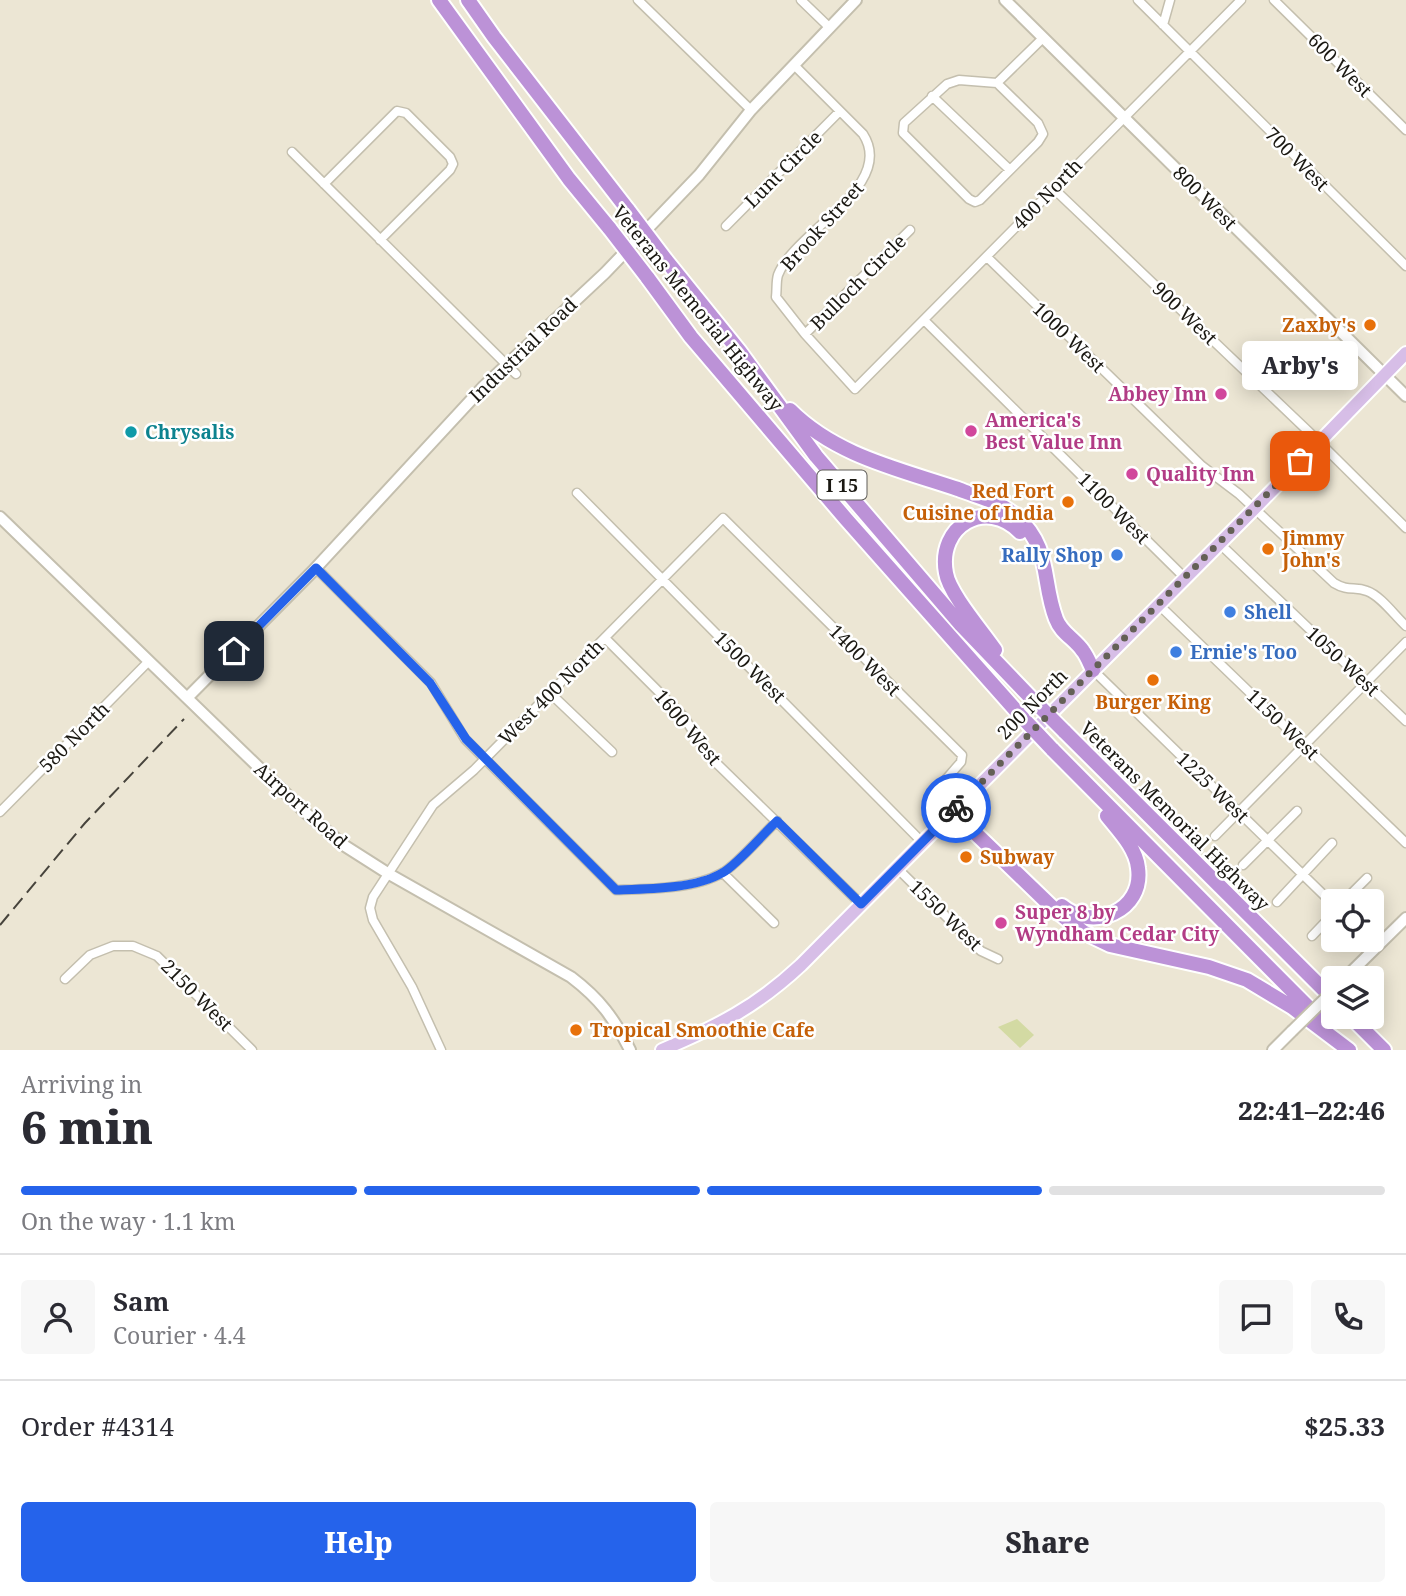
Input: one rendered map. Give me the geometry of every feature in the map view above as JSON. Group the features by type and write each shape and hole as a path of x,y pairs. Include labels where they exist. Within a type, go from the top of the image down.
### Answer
{"highway":[{"name":"Veterans Memorial Highway","path":"439,0 569,179 691,337 853,528 1065,764 1350,1050"},
{"name":"Veterans Memorial Highway","path":"468,0 628,211 740,352 816,456 961,625 1063,731 1321,987"},
{"path":"740,352 773,394 794,415 823,437 866,459 983,498 1015,516 1036,541 1044,561 1053,610 1059,626 1083,650 1093,670"},
{"path":"1020,686 946,576 948,541 961,525 977,517 998,518 1007,522 1029,543 1037,563 1046,612 1053,632 1079,660 1093,670"},
{"path":"957,807 976,821 1070,913 1087,918 1112,915 1121,909 1135,891 1139,873 1136,858 1119,832 1065,764"},
{"path":"957,807 970,828 1054,909 1083,932 1110,945 1209,967 1247,980 1292,1007 1350,1050"},
{"path":"1362,1029 1384,1050"}],"main road":[{"name":"200 North","path":"662,1050 718,1026 761,1000 801,965 1406,353"}],"street":[{"path":"638,0 751,110"},
{"path":"801,0 830,28"},
{"name":"Industrial Road","path":"187,698 316,568 506,364 605,272 654,222 699,175 751,110 856,0"},
{"name":"800 West","path":"1005,0 1406,396"},
{"name":"700 West","path":"1139,0 1406,267"},
{"path":"1163,25 1170,0"},
{"name":"400 North","path":"855,389 1241,0"},
{"name":"600 West","path":"1274,0 1406,130"},
{"path":"998,83 1044,38"},
{"name":"Brook Street","path":"794,65 866,139 870,150 870,165 863,181 788,259 778,276 776,297 805,334 855,389"},
{"path":"960,80 998,83 1042,128 1043,134 1038,142 975,202 902,133 904,123 932,96 947,84 960,80"},
{"path":"932,96 1010,170"},
{"path":"324,184 397,111 407,113 442,148 452,159 452,168 380,240"},
{"name":"Lunt Circle","path":"726,226 841,111"},
{"path":"292,152 516,374"},
{"name":"900 West","path":"1053,188 1406,528"},
{"name":"Bulloch Circle","path":"805,334 910,230"},
{"name":"1000 West","path":"987,257 1202,466 1239,494 1334,583 1345,590 1360,589 1371,592 1406,626"},
{"name":"1100 West","path":"924,320 1185,578"},
{"name":"1500 West","path":"577,493 922,842"},
{"name":"Airport Road","path":"0,517 307,814 345,846 388,874 571,977 605,1007 618,1025 630,1050"},
{"name":"West 400 North","path":"441,1050 412,986 373,920 370,908 373,897 433,805 485,759 723,518"},
{"name":"1400 West","path":"723,518 962,755 961,762 941,785 957,807"},
{"name":"1050 West","path":"1220,544 1406,721"},
{"path":"316,568 430,683 462,735 616,890 657,889 723,873 777,821"},
{"name":"1150 West","path":"1159,605 1406,843"},
{"name":"1600 West","path":"605,638 684,717 707,754 861,904"},
{"path":"1214,836 1406,642"},
{"name":"580 North","path":"0,812 149,661"},
{"name":"1225 West","path":"1093,670 1321,892"},
{"path":"550,693 612,752"},
{"path":"1243,865 1297,811"},
{"path":"1277,902 1332,844"},
{"name":"1550 West","path":"897,867 981,951 998,958"},
{"path":"723,873 774,923"},
{"path":"1356,889 1367,878"},
{"path":"1357,966 1406,918"},
{"path":"1312,936 1321,927"},
{"name":"2150 West","path":"65,979 90,955 113,946 133,946 157,956 252,1050"},
{"path":"1273,1050 1321,1003"}],"green space":[{"path":"1017,1019 1034,1035 1020,1048 998,1027"}],"railway":[{"path":"0,925 85,823 184,719"}],"way so far":[{"path":"956,808 1300,461"}],"place":[{"name":"Zaxby's","path":"1370,325"},
{"name":"Abbey Inn","path":"1221,394"},
{"name":"America's Best Value Inn","path":"971,431"},
{"name":"Chrysalis","path":"131,432"},
{"name":"Arby's","path":"1300,461"},
{"name":"Quality Inn","path":"1132,474"},
{"name":"Red Fort Cuisine of India","path":"1068,502"},
{"name":"Jimmy John's","path":"1268,549"},
{"name":"Rally Shop","path":"1117,555"},
{"name":"Shell","path":"1230,612"},
{"name":"Ernie's Too","path":"1176,652"},
{"name":"Burger King","path":"1153,680"},
{"name":"Subway","path":"966,857"},
{"name":"Super 8 by Wyndham Cedar City","path":"1001,923"},
{"name":"Tropical Smoothie Cafe","path":"576,1030"}],"route":[{"path":"234,651 316,568 430,683 466,739 616,890 657,889 723,873 777,821 861,904 956,808"}]}
